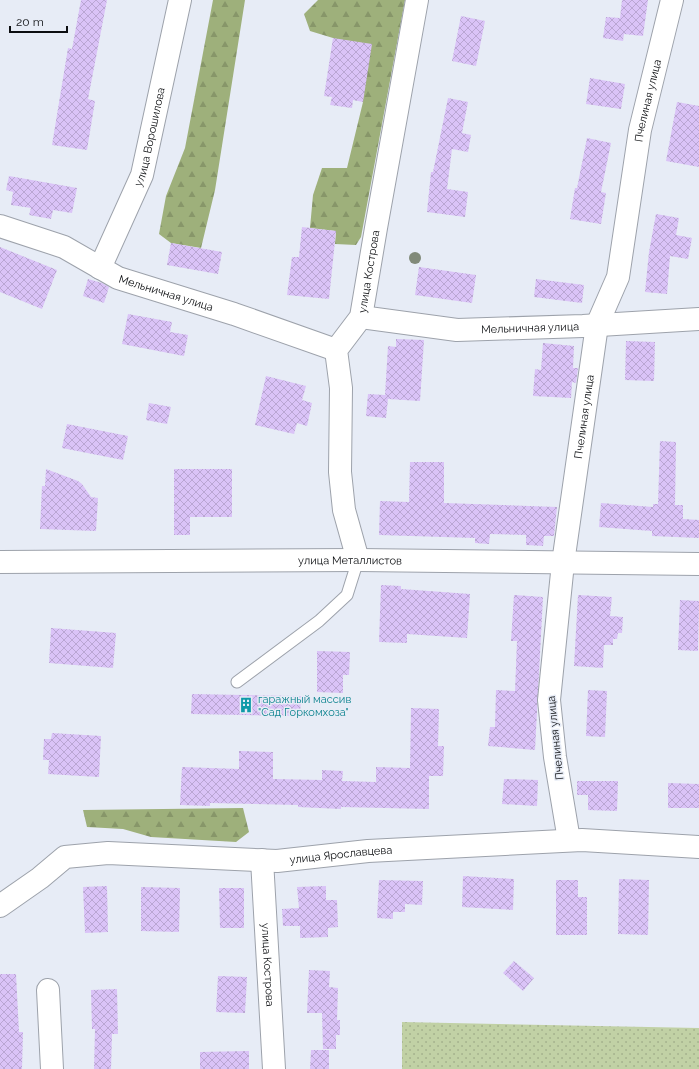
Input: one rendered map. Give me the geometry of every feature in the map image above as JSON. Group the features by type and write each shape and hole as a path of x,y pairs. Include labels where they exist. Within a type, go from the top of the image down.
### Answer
{"street":[{"name":"улица Ворошилова","path":"100,268 142,175 180,0"},
{"name":"улица Кострова","path":"336,350 361,317 417,0"},
{"name":"Пчелиная улица","path":"569,840 555,757 548,700 563,562 597,325 618,277 640,130 672,0"},
{"name":"Мельничная улица","path":"0,226 64,246 118,278 234,314 336,350"},
{"name":"Мельничная улица","path":"361,317 457,330 597,325 699,319"},
{"path":"336,350 341,388 340,472 344,510 358,560"},
{"name":"улица Металлистов","path":"0,562 358,560 699,564"},
{"name":"улица Ярославцева","path":"0,906 40,878 65,858 108,853 277,861 368,851 569,840 699,847"},
{"name":"улица Кострова","path":"262,860 274,1069"},
{"path":"48,990 52,1069"}],"lane":[{"path":"238,682 319,621 347,595 358,560"}],"green space":[{"path":"213,0 245,0 215,190 201,248 171,243 159,234 166,196 185,148"},
{"path":"318,0 405,0 361,237 356,245 335,244 336,231 310,228 313,195 322,168 347,168 363,102 333,38 310,31 304,14"},
{"path":"243,808 249,832 236,842 151,837 123,829 87,827 83,810"},
{"path":"402,1022 699,1028 699,1069 402,1069"}],"building":[{"path":"81,0 107,0 88,99 95,101 87,150 52,145 68,48 72,49"},
{"path":"622,0 648,0 643,36 624,34 623,41 603,38 606,17 620,18"},
{"path":"461,16 485,21 476,66 452,61"},
{"path":"333,38 372,44 363,102 353,100 352,108 330,105 332,97 324,96"},
{"path":"590,78 625,84 621,109 586,104"},
{"path":"448,98 468,102 462,133 471,135 468,152 452,149 447,189 468,192 465,217 427,212 431,172 433,172"},
{"path":"677,102 699,106 699,167 666,161"},
{"path":"587,138 611,143 601,192 606,193 601,224 570,219 575,188 577,188"},
{"path":"9,176 77,188 72,213 53,210 51,219 29,215 31,208 11,205 13,192 6,190"},
{"path":"656,214 679,218 676,235 692,238 688,259 670,256 667,294 645,292 649,252"},
{"path":"302,227 336,231 329,299 287,295 292,257 299,257"},
{"path":"171,243 222,252 218,274 167,265"},
{"path":"0,247 57,270 42,309 0,292"},
{"path":"419,267 476,275 472,303 415,295"},
{"path":"88,279 102,283 109,287 104,303 83,296"},
{"path":"536,279 584,285 582,303 534,297"},
{"path":"128,314 172,322 170,332 188,335 184,356 122,344"},
{"path":"396,339 424,340 420,401 388,399 386,418 366,416 368,394 385,395 388,346 396,347"},
{"path":"626,341 655,342 654,381 625,380"},
{"path":"543,343 574,346 573,368 578,368 576,383 572,382 571,398 533,396 535,369 541,370"},
{"path":"266,376 306,386 302,400 312,403 307,426 297,423 294,434 255,425"},
{"path":"149,403 171,407 167,424 146,420"},
{"path":"67,424 128,436 123,460 62,448"},
{"path":"660,441 676,442 675,505 683,505 683,519 699,520 699,538 652,536 652,531 599,527 601,503 653,507 653,504 658,504"},
{"path":"410,462 444,462 444,503 557,507 554,536 544,536 543,546 526,545 526,535 490,534 489,544 475,543 475,538 379,535 380,501 409,502"},
{"path":"46,469 78,481 82,484 91,497 98,498 96,531 40,529 42,486 45,486"},
{"path":"174,469 232,469 232,517 190,517 190,535 174,535"},
{"path":"381,585 401,586 401,589 470,594 467,638 407,634 407,643 379,642"},
{"path":"514,595 543,597 535,750 488,746 490,727 495,727 496,690 515,691 517,641 511,641"},
{"path":"578,595 612,597 610,616 623,617 622,633 618,633 617,639 613,639 613,645 604,645 603,668 574,666"},
{"path":"680,600 699,601 698,651 678,650"},
{"path":"51,628 116,633 113,668 49,663"},
{"path":"317,651 350,652 349,675 343,675 343,693 317,692"},
{"path":"588,690 607,691 605,737 586,736"},
{"name":"гаражный массив \"Сад Горкомхоза\"","path":"192,694 301,696 300,716 191,714"},
{"path":"411,708 439,709 438,746 444,746 443,776 429,776 429,809 341,807 341,809 298,807 298,805 210,803 210,806 180,805 182,767 239,769 239,751 273,752 273,779 322,780 322,770 343,771 342,781 376,782 376,767 410,768"},
{"path":"52,733 101,736 99,777 48,774 49,760 43,760 44,739 51,739"},
{"path":"504,779 538,780 537,806 502,804"},
{"path":"577,781 618,781 617,811 588,810 588,795 577,795"},
{"path":"668,783 699,784 699,808 668,808"},
{"path":"463,876 514,879 513,910 462,907"},
{"path":"619,879 649,880 648,935 618,934"},
{"path":"379,880 423,881 422,905 405,904 405,912 393,912 393,919 377,918"},
{"path":"556,880 578,880 578,897 587,897 587,935 556,935"},
{"path":"107,886 108,932 85,933 83,887"},
{"path":"326,886 326,900 337,900 338,927 328,928 328,937 300,938 300,926 283,926 282,909 299,908 297,887"},
{"path":"141,887 180,888 179,932 141,931"},
{"path":"219,888 244,888 244,928 220,928"},
{"path":"514,961 534,978 523,991 503,973"},
{"path":"309,970 330,971 329,987 338,988 337,1020 340,1020 340,1035 336,1035 336,1049 323,1049 322,1013 307,1013"},
{"path":"0,974 16,974 19,1032 23,1032 22,1069 0,1069"},
{"path":"218,976 247,977 245,1013 216,1012"},
{"path":"117,989 118,1034 112,1034 111,1069 94,1069 95,1029 92,1029 91,990"},
{"path":"311,1050 329,1050 329,1069 310,1069"},
{"path":"249,1051 249,1069 200,1069 200,1052"}],"place":[{"name":"гаражный массив \"Сад Горкомхоза\"","path":"246,705"}]}
